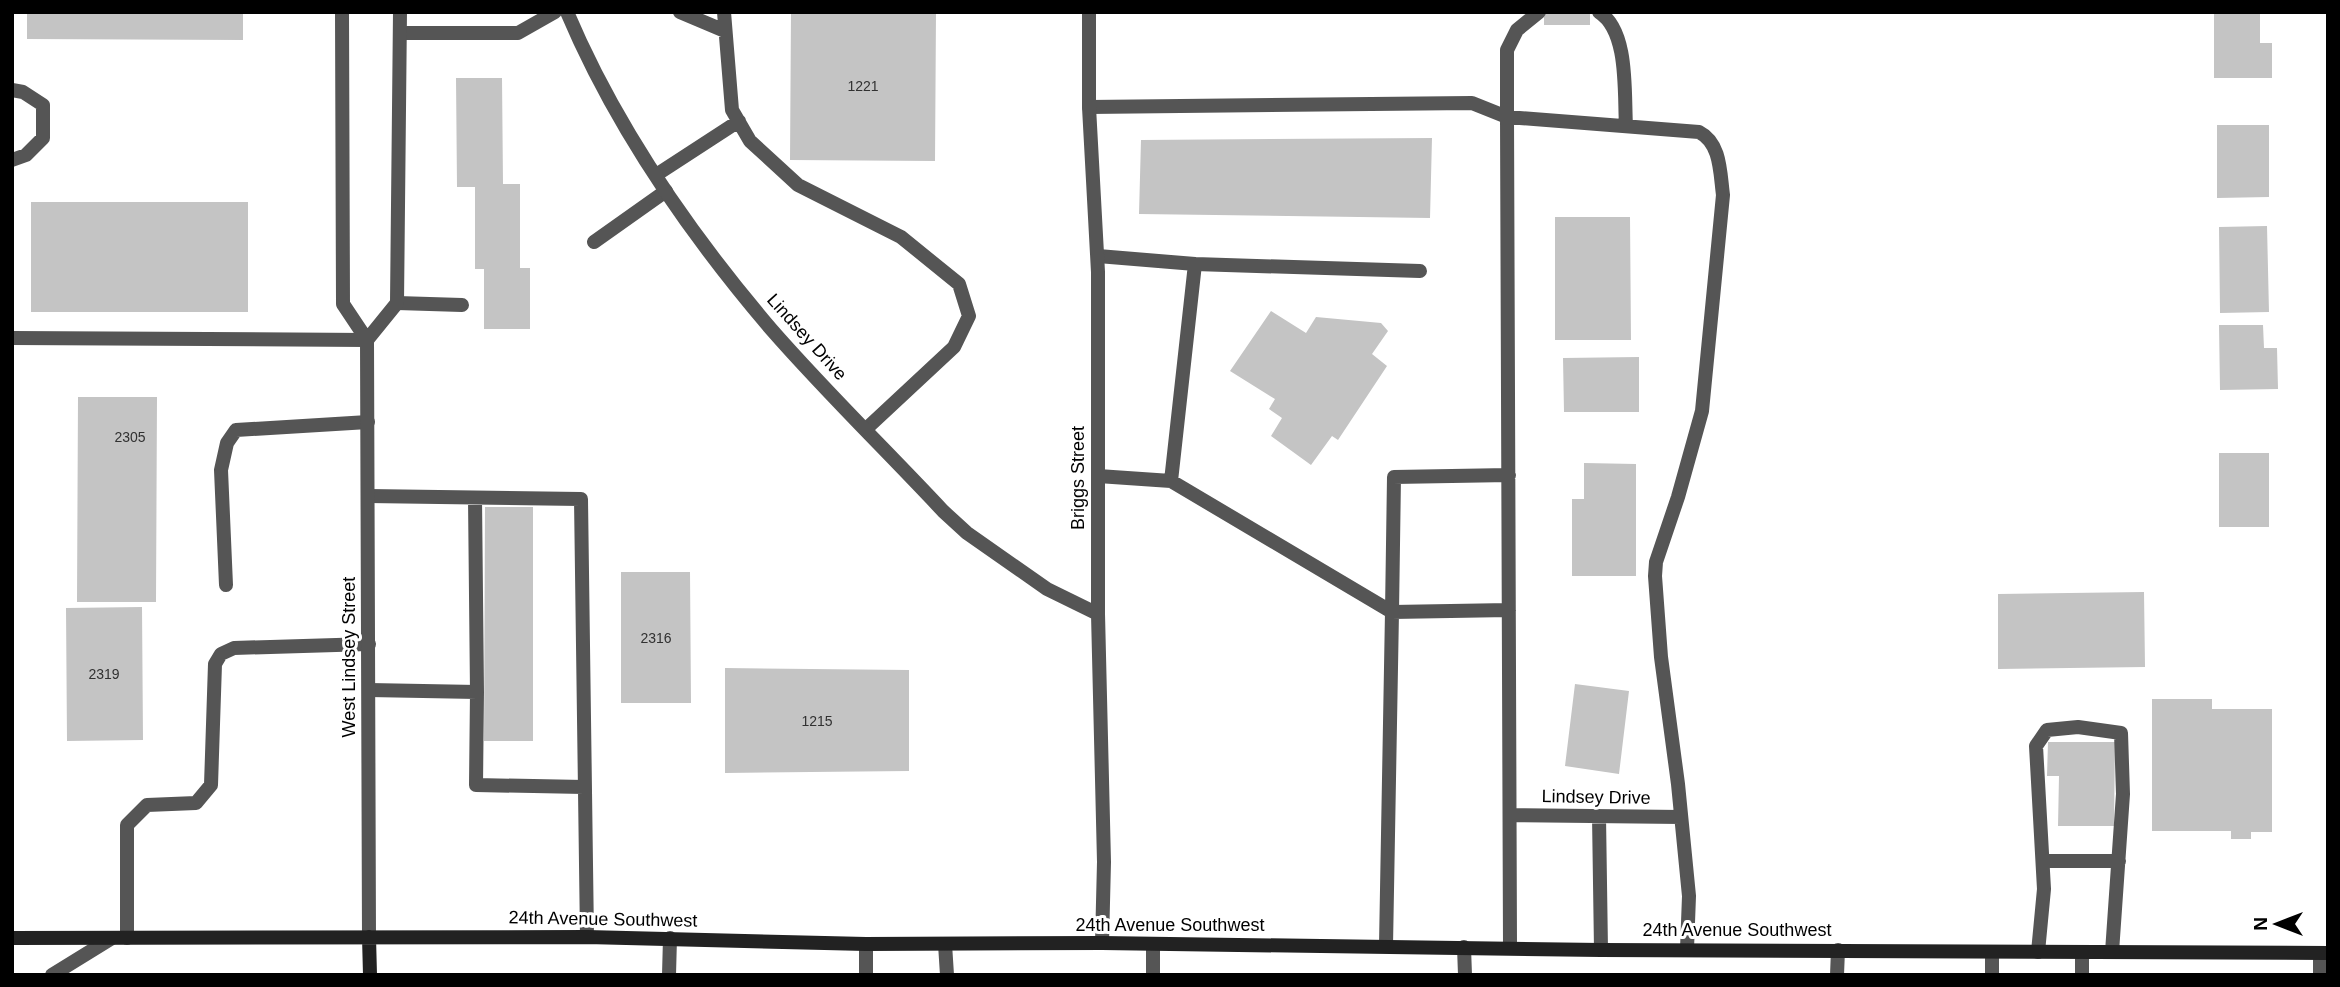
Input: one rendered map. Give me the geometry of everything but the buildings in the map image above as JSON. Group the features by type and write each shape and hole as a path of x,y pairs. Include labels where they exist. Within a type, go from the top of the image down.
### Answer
{"main road":[{"name":"West Lindsey Street","path":"369,937 370,975"},
{"name":"24th Avenue Southwest","path":"12,938 587,937 866,944 1102,943 1601,950 1687,948 2038,953 2324,953"}],"street":[{"path":"342,12 343,304 367,340"},
{"path":"367,340 397,303 400,12"},
{"path":"400,33 518,33 555,12"},
{"name":"Lindsey Drive","path":"568,12 581,45 637,148 703,243 771,329 967,533 1047,589 1098,614"},
{"path":"680,12 725,31"},
{"path":"724,12 732,110 750,141 797,185 901,237 959,284 969,316 954,347 866,429"},
{"name":"Briggs Street","path":"1089,12 1089,107 1098,256 1098,614 1104,862 1102,943"},
{"path":"1510,947 1507,50 1517,30 1539,12"},
{"path":"1599,12 1609,19 1620,41 1626,126"},
{"path":"12,90 23,92 43,105 43,138 26,155 12,160"},
{"path":"1089,107 1472,103 1507,117 1699,132 1708,136 1719,160 1723,195 1702,411 1678,497 1656,562 1655,576 1661,657 1689,896 1687,948"},
{"path":"656,175 739,121"},
{"path":"594,242 666,191"},
{"path":"1098,256 1195,264 1420,271"},
{"path":"1171,481 1195,264"},
{"path":"397,303 462,305"},
{"path":"12,338 367,340"},
{"name":"West Lindsey Street","path":"367,340 369,937"},
{"path":"226,585 221,470 227,443 236,430 368,422"},
{"path":"1386,946 1394,477 1509,475"},
{"path":"1098,476 1171,481 1392,612 1509,610"},
{"path":"368,496 581,499 587,937"},
{"path":"475,498 476,785 584,787"},
{"path":"52,975 119,938 127,825 147,806 196,803 211,785 215,664 221,654 234,648 369,644"},
{"path":"369,690 477,692"},
{"path":"2038,953 2044,889 2036,746 2047,730 2078,727 2121,733 2123,794 2112,952"},
{"name":"Lindsey Drive","path":"1510,815 1681,817"},
{"path":"1599,816 1601,950"},
{"path":"2043,860 2119,861"},
{"path":"669,975 670,938"},
{"path":"866,944 866,975"},
{"path":"945,944 947,975"},
{"path":"1153,944 1153,975"},
{"path":"1464,947 1465,975"},
{"path":"1838,950 1838,975"},
{"path":"1992,952 1992,975"},
{"path":"2082,952 2082,975"},
{"path":"2320,975 2324,953"}]}
